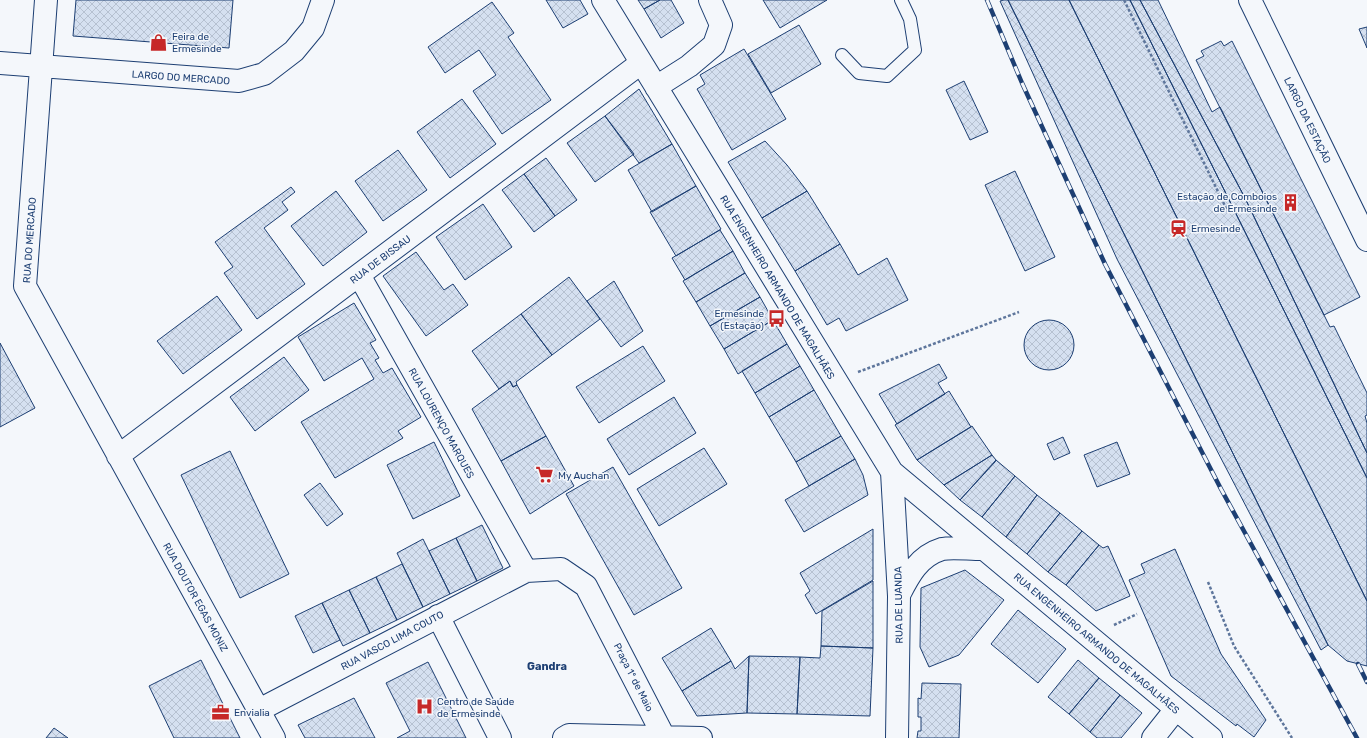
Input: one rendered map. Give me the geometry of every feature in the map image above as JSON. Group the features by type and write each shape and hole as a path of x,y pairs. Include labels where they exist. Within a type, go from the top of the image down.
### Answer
{"street":[{"name":"RUA DO MERCADO","path":"46,0 25,286 118,456"},
{"name":"LARGO DO MERCADO","path":"0,63 239,81 264,74 294,51 313,28 323,0"},
{"name":"RUA ENGENHEIRO ARMANDO DE MAGALHÃES","path":"603,0 892,472 1210,738"},
{"path":"656,88 688,66 714,45 721,25 710,0"},
{"name":"LARGO DA ESTAÇÃO","path":"1250,0 1367,240"},
{"name":"RUA DE BISSAU","path":"118,456 641,63"},
{"name":"RUA LOURENÇO MARQUES","path":"359,275 526,571"},
{"name":"RUA DOUTOR EGAS MONIZ","path":"118,456 274,738"},
{"name":"RUA DE LUANDA","path":"892,472 899,596 897,738"},
{"path":"899,596 909,574 924,558 943,549 983,549"},
{"name":"Praça 1º de Maio","path":"526,571 561,569 586,586 664,737"},
{"name":"RUA VASCO LIMA COUTO","path":"259,710 526,571"},
{"path":"438,616 500,738"},
{"path":"1153,738 1176,709"},
{"path":"564,738 569,735 702,738"}],"lane":[{"path":"842,55 859,73 887,76 915,50 910,19 901,0"}],"path":[{"path":"1124,0 1228,212"},
{"path":"835,380 1019,312"},
{"path":"1208,582 1234,646 1292,738"}],"building":[{"path":"76,0 233,0 229,48 73,36"},
{"path":"546,0 580,0 588,14 563,28"},
{"path":"638,0 660,0 644,9"},
{"path":"660,0 671,0 684,23 661,38 644,9"},
{"path":"763,0 827,0 780,28"},
{"path":"1008,0 1328,645 1321,650 1117,259 1000,1"},
{"path":"1008,0 1069,0 1367,601 1367,666 1347,661 1328,645"},
{"path":"1069,0 1130,0 1367,478 1367,601"},
{"path":"1130,0 1140,0 1245,198 1367,453 1367,478"},
{"path":"1140,0 1158,0 1212,112 1220,107 1330,327 1334,326 1367,393 1367,415 1365,416 1367,423 1367,453 1245,198"},
{"path":"492,2 514,33 508,37 551,100 502,134 473,91 496,75 479,50 445,73 428,47"},
{"path":"799,25 821,64 771,93 748,54"},
{"path":"1367,27 1367,48 1359,29"},
{"name":"Estação de Comboios de Ermesinde","path":"1221,41 1224,46 1232,41 1360,297 1324,315 1196,60 1204,56 1201,51"},
{"path":"744,49 786,119 732,150 697,89 705,84 700,75"},
{"path":"964,81 988,132 970,140 946,90"},
{"path":"639,89 672,144 639,163 605,116"},
{"path":"462,99 496,144 450,178 417,132"},
{"path":"605,116 634,154 595,182 567,143"},
{"path":"765,141 787,165 807,191 762,218 728,162"},
{"path":"672,144 696,186 652,212 628,170"},
{"path":"398,150 427,190 383,221 355,181"},
{"path":"546,158 577,200 555,216 524,174"},
{"path":"1015,171 1055,257 1025,271 985,185"},
{"path":"524,174 555,216 534,232 502,190"},
{"path":"696,186 721,229 676,256 650,212"},
{"path":"291,187 295,192 282,202 288,210 264,228 305,284 257,319 224,273 233,267 215,242"},
{"path":"336,191 367,232 323,266 291,226"},
{"path":"807,191 840,244 795,271 762,218"},
{"path":"483,204 512,247 465,280 436,237"},
{"path":"720,230 733,251 685,280 672,258"},
{"path":"840,244 858,275 887,258 908,300 846,331 839,318 827,325 795,271"},
{"path":"733,251 745,273 696,302 683,281"},
{"path":"416,252 444,290 453,284 468,305 426,336 383,276"},
{"path":"745,273 760,297 710,326 696,302"},
{"path":"569,277 600,319 552,355 521,314"},
{"path":"614,281 643,331 621,347 587,301"},
{"path":"217,296 242,330 183,374 157,341"},
{"path":"760,297 773,320 724,349 710,326"},
{"path":"354,303 376,340 370,343 379,358 375,360 383,373 392,368 421,417 398,431 403,438 335,478 301,422 374,379 362,358 324,381 298,337"},
{"path":"521,314 552,355 516,382 517,385 513,387 510,381 499,389 472,351"},
{"path":"773,320 787,344 738,374 724,349"},
{"path":"1049,320 1063,324 1070,331 1074,345 1070,359 1063,366 1049,370 1035,366 1028,359 1024,345 1028,331 1035,324"},
{"path":"0,343 35,408 0,427"},
{"path":"787,344 800,366 755,393 742,371"},
{"path":"643,346 665,381 599,423 576,387"},
{"path":"284,357 309,390 255,431 230,397"},
{"path":"939,364 947,378 938,383 945,394 897,424 879,394"},
{"path":"800,366 814,390 769,417 755,393"},
{"path":"510,381 513,387 517,385 546,436 501,461 472,409"},
{"path":"814,390 841,436 796,462 769,417"},
{"path":"949,391 971,427 917,460 895,425"},
{"path":"674,397 696,433 629,475 607,439"},
{"path":"972,426 992,455 944,485 917,460"},
{"path":"546,436 574,486 530,514 501,461"},
{"path":"841,436 855,459 809,486 796,462"},
{"path":"1063,437 1070,453 1054,460 1047,444"},
{"path":"434,442 460,496 413,519 387,465"},
{"path":"1117,442 1130,474 1097,487 1084,455"},
{"path":"704,448 727,484 659,526 637,489"},
{"path":"230,451 289,574 240,598 181,475"},
{"path":"992,455 996,460 995,462 960,500 944,485"},
{"path":"855,459 863,475 868,495 804,532 785,500"},
{"path":"996,460 1015,476 982,517 960,500"},
{"path":"613,467 682,588 634,615 566,494"},
{"path":"1015,476 1037,495 1006,537 982,517"},
{"path":"320,483 343,514 327,526 304,495"},
{"path":"1037,495 1060,513 1027,554 1006,537"},
{"path":"1060,513 1082,531 1048,572 1027,554"},
{"path":"482,525 503,568 477,581 456,538"},
{"path":"873,529 873,580 816,614 805,595 810,591 800,573"},
{"path":"1082,531 1099,545 1066,585 1048,572"},
{"path":"456,538 477,581 450,594 429,551"},
{"path":"423,539 450,594 423,607 397,553"},
{"path":"1099,545 1103,548 1108,546 1130,596 1096,611 1066,585"},
{"path":"1175,549 1221,654 1266,720 1254,737 1237,724 1236,726 1171,676 1129,580 1145,573 1141,564"},
{"path":"402,564 423,607 397,620 376,577"},
{"path":"965,570 1004,600 959,655 929,667 920,647 921,588"},
{"path":"376,577 397,620 370,633 349,590"},
{"path":"873,581 873,648 821,646 822,611"},
{"path":"349,590 370,633 343,646 322,603"},
{"path":"322,603 340,640 313,653 295,616"},
{"path":"1018,610 1066,649 1038,683 991,644"},
{"path":"711,628 731,661 682,691 662,658"},
{"path":"821,646 873,648 870,716 797,714 800,657 820,658"},
{"path":"749,656 747,713 697,716 682,691 731,661 735,669"},
{"path":"749,656 800,657 797,714 747,713"},
{"path":"201,660 240,738 174,738 149,686"},
{"path":"1078,660 1099,678 1069,714 1048,697"},
{"name":"Centro de Saúde de Ermesinde","path":"428,662 466,738 397,738 410,731 386,683"},
{"path":"1099,678 1120,695 1090,732 1069,714"},
{"path":"922,683 961,684 959,738 917,738 918,731 921,731 921,717 918,717 918,698 921,699"},
{"path":"1120,695 1142,713 1121,738 1097,738 1090,732"},
{"path":"354,698 375,738 305,738 298,725"},
{"path":"54,728 68,738 46,738"}],"railway":[{"path":"987,0 1022,83 1105,264 1221,489 1357,738"},
{"path":"1358,664 1367,682"}],"place":[{"name":"Feira de Ermesinde","path":"159,42"},
{"name":"Estação de Comboios de Ermesinde","path":"1290,202"},
{"name":"Ermesinde","path":"1178,228"},
{"name":"Ermesinde (Estação)","path":"777,319"},
{"name":"My Auchan","path":"545,475"},
{"name":"Centro de Saúde de Ermesinde","path":"424,707"},
{"name":"Envialia","path":"221,712"}],"district":[{"name":"Gandra","path":"547,666"}]}
